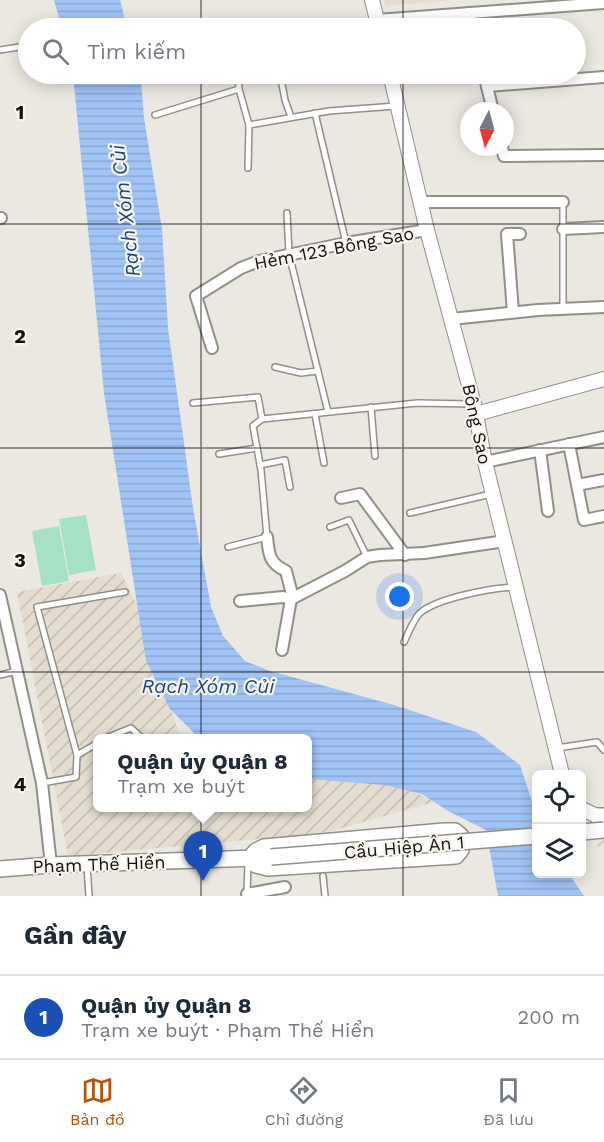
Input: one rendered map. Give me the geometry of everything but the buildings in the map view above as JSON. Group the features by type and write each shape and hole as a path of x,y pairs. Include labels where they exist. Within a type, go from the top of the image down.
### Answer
{"main road":[{"path":"586,832 604,830"},
{"path":"444,831 455,831 461,836 461,850 456,856 444,858 268,868 256,865 249,859 256,851 264,847 444,831"},
{"name":"Cầu Hiệp Ân 1","path":"271,857 532,836"},
{"name":"Phạm Thế Hiển","path":"0,869 271,857"}],"street":[{"path":"372,0 376,18"},
{"path":"428,18 604,3"},
{"path":"469,13 470,18"},
{"path":"586,79 604,77"},
{"name":"Bông Sao","path":"393,84 427,230 475,409 484,462 561,770"},
{"path":"486,84 491,102"},
{"path":"487,87 522,84"},
{"path":"514,156 604,155"},
{"path":"420,202 562,202"},
{"path":"563,229 604,227"},
{"name":"Hẻm 123 Bông Sao","path":"212,348 196,296 241,267 289,254 427,230"},
{"path":"513,312 507,234 520,234"},
{"path":"451,319 513,312 604,307"},
{"path":"475,409 604,380"},
{"path":"484,462 604,436"},
{"path":"569,444 584,520 604,516"},
{"path":"540,450 548,511"},
{"path":"577,485 604,480"},
{"path":"341,498 360,494 405,555"},
{"path":"267,537 273,563 286,571 292,599 282,650"},
{"path":"240,601 283,597 292,599 367,558 380,555 405,555 505,541"},
{"path":"0,595 42,783 51,865"},
{"path":"586,811 600,816"},
{"path":"247,895 285,887"}],"lane":[{"path":"0,50 18,47"},
{"path":"239,84 249,124 248,168"},
{"path":"282,84 291,117"},
{"path":"155,116 239,89"},
{"path":"249,124 315,113 398,105"},
{"path":"315,113 346,243"},
{"path":"562,202 563,309"},
{"path":"287,213 289,254 328,412"},
{"path":"274,367 301,373 318,371"},
{"path":"193,404 258,398 262,419"},
{"path":"228,547 267,537 260,465 253,426 262,419 417,403 475,409"},
{"path":"370,407 375,456"},
{"path":"315,414 324,463"},
{"path":"219,454 257,448"},
{"path":"260,465 285,460 290,487"},
{"path":"410,513 493,493"},
{"path":"330,528 349,520 367,558"},
{"path":"404,642 419,614 439,603 490,588 516,586"},
{"path":"42,783 76,777 77,755 38,607 125,592"},
{"path":"0,675 17,671"},
{"path":"116,734 131,728 138,734"},
{"path":"557,748 597,742 604,750"},
{"path":"77,755 93,746"},
{"path":"247,895 249,859"},
{"path":"87,865 89,896"},
{"path":"323,876 325,896"}],"shaded area":[{"path":"384,0 453,0 385,6"},
{"path":"121,573 139,609 178,731 181,734 93,734 93,812 312,812 312,777 388,778 434,802 314,834 68,856 17,592"}],"green space":[{"path":"86,515 96,570 69,575 59,519"},
{"path":"59,526 69,581 42,586 32,531"}],"water":[{"path":"54,0 120,0 124,18 59,18"},
{"name":"Rạch Xóm Củi","path":"74,84 141,84 144,118 162,229 168,328 193,508 211,607 223,636 245,661 270,671 394,705 476,732 520,765 532,803 532,878 572,878 584,896 498,896 486,830 448,811 422,794 385,785 312,779 312,734 195,734 170,709 146,661 104,393"}],"tunnel":[{"path":"597,819 599,836 604,842"}],"place":[{"name":"Quận ủy Quận 8","path":"203,881"}]}
